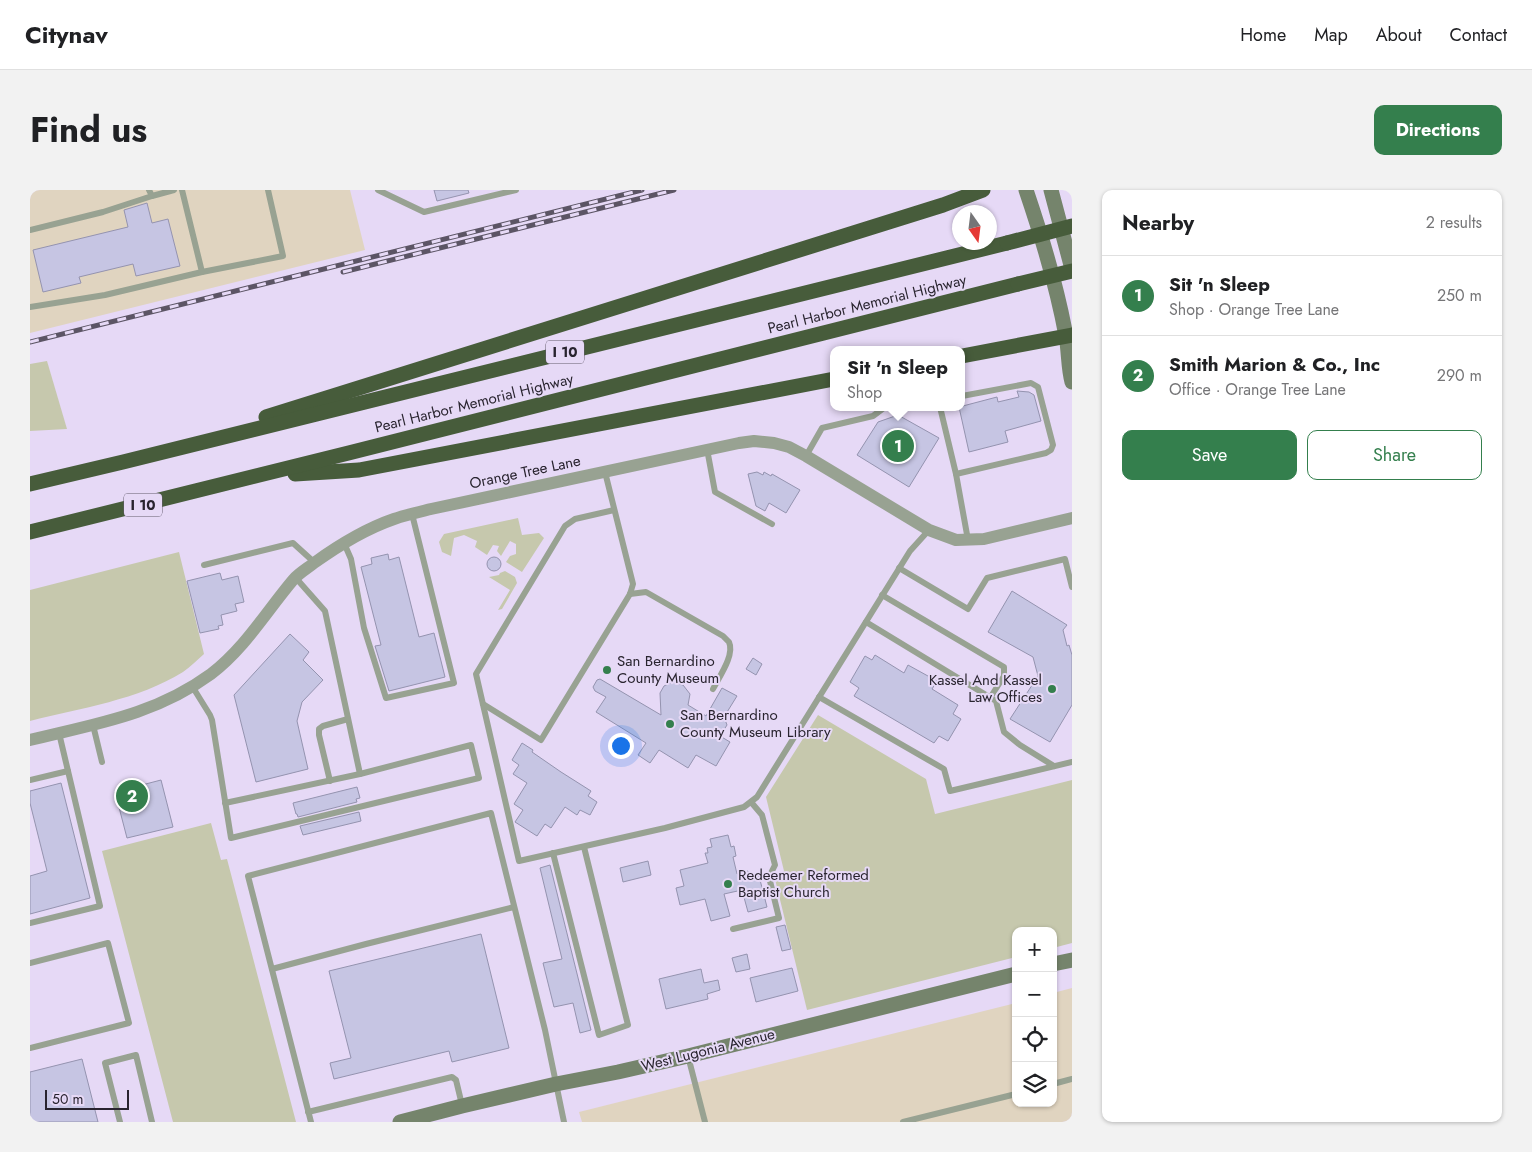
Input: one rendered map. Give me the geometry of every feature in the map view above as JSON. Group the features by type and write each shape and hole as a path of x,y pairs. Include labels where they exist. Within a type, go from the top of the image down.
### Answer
{"highway":[{"path":"124,462 943,206 983,190"},
{"name":"Pearl Harbor Memorial Highway","path":"30,484 1072,226"},
{"name":"Pearl Harbor Memorial Highway","path":"30,532 256,477 1072,270"},
{"path":"965,355 1069,336"},
{"path":"256,477 359,470 830,380"}],"street":[{"path":"1026,190 1044,245 1069,336 1069,371 1072,382"},
{"path":"1051,190 1072,270"},
{"name":"Orange Tree Lane","path":"30,740 135,714 153,707 192,686 212,673 248,639 295,578 357,535 393,519 707,449 754,441 774,442 789,447 929,530 956,540 984,539 1072,518"},
{"path":"1057,963 1072,960"},
{"name":"West Lugonia Avenue","path":"400,1122 556,1084 688,1056 1012,975"}],"lane":[{"path":"30,230 104,212 150,193 174,190"},
{"path":"182,190 202,272"},
{"path":"30,307 105,295 202,272 283,256 268,190"},
{"path":"378,190 424,212 516,190"},
{"path":"956,474 1046,453 1051,450 1053,445 1038,387 1031,383 965,395"},
{"path":"806,456 822,428 873,416 880,411"},
{"path":"941,411 956,474 968,540"},
{"path":"707,449 715,492 772,524"},
{"path":"483,704 542,740 630,594 633,584 605,472"},
{"path":"614,510 575,519 566,526 476,674 520,861 665,828 744,807 751,802 757,797 910,551 929,530"},
{"path":"344,543 351,559 364,628 386,698 454,683 412,514"},
{"path":"204,565 293,543 315,563"},
{"path":"899,568 968,609 987,578 1065,559 1072,587"},
{"path":"295,578 325,611 360,774"},
{"path":"630,594 646,592 723,636 729,642 729,658 713,689"},
{"path":"882,595 1004,667 1004,676 990,698"},
{"path":"866,622 996,701 1004,732 1020,745 1054,766"},
{"path":"192,686 212,720 225,803 231,838 479,778 471,745 360,774 225,803"},
{"path":"818,697 944,769 950,791 1072,762"},
{"path":"330,780 319,729 323,726 348,719"},
{"path":"93,725 102,762"},
{"path":"30,923 100,906 59,733"},
{"path":"30,780 68,770"},
{"path":"733,929 779,918 769,877 775,865 762,815 751,802"},
{"path":"311,1122 248,876 491,813 544,1030 564,1122"},
{"path":"553,853 599,1034 628,1025 584,846"},
{"path":"272,969 514,907"},
{"path":"30,963 108,943 129,1023 30,1048"},
{"path":"120,1122 105,1063 136,1055 152,1122"},
{"path":"688,1056 705,1122"},
{"path":"308,1112 452,1076 456,1080 462,1106"},
{"path":"1057,1083 1072,1080"},
{"path":"903,1122 1012,1095"}],"shaded area":[{"path":"30,190 350,190 365,250 30,333"},
{"path":"1072,988 1072,1122 582,1122 579,1112 1012,1004 1012,1107 1057,1107 1057,992"}],"green space":[{"path":"47,361 67,429 30,431 30,364"},
{"path":"518,518 522,535 539,533 544,538 522,572 506,562 510,556 516,554 516,544 510,541 501,556 497,551 499,546 493,545 487,555 475,547 477,541 464,535 454,538 451,556 442,552 439,542 444,534"},
{"path":"179,552 204,654 183,672 147,690 109,702 30,721 30,590"},
{"path":"505,571 515,577 517,583 502,609 498,610 510,590 489,577 499,575"},
{"path":"818,715 926,779 935,814 1072,780 1072,943 1057,947 1057,927 1012,927 1012,958 807,1010 774,875 784,871 766,797"},
{"path":"211,823 221,860 227,859 296,1122 173,1122 102,851"}],"building":[{"path":"434,190 468,190 469,193 437,201"},
{"path":"147,203 152,223 168,219 180,266 136,276 133,264 79,277 81,283 43,292 33,250 128,227 124,210"},
{"path":"1017,391 1029,392 1034,395 1041,421 1005,431 1008,442 969,452 960,411 965,411 965,405 997,397 998,402 1019,397"},
{"path":"898,415 939,438 909,487 857,455 878,422"},
{"path":"757,472 763,475 764,472 771,476 772,474 800,490 786,513 769,503 765,511 756,506 748,474"},
{"path":"388,554 389,560 399,557 419,637 434,633 445,677 389,691 375,646 381,645 361,567 372,564 371,558"},
{"path":"491,557 497,557 501,564 497,571 491,571 487,567 487,561"},
{"path":"220,573 222,580 238,576 244,602 235,604 237,611 221,615 223,625 218,626 219,629 200,633 187,581"},
{"path":"1012,591 1067,625 1063,630 1067,646 1069,645 1072,655 1072,705 1050,742 1010,719 1038,676 1033,657 988,632"},
{"path":"290,634 309,652 303,660 323,680 302,702 297,721 308,769 256,782 234,695"},
{"path":"875,655 904,673 908,665 937,681 932,689 958,705 953,714 961,719 948,741 939,736 934,743 854,696 859,688 850,682 865,656 872,660"},
{"path":"753,658 762,664 756,675 746,669"},
{"name":"San Bernardino County Museum Library","path":"600,679 661,715 660,693 664,686 672,682 683,685 690,694 688,705 706,716 722,688 737,696 724,717 727,725 720,736 730,742 716,766 696,755 688,768 659,750 650,763 638,755 646,743 596,712 606,697 595,691 593,687 597,680"},
{"path":"522,743 533,750 532,752 591,791 588,796 597,802 590,815 580,810 577,815 565,807 551,828 545,824 537,836 515,822 523,810 514,804 527,783 513,774 519,765 512,760"},
{"path":"161,780 173,827 127,838 115,792"},
{"path":"61,783 90,898 30,914 30,876 47,871 30,803 30,791"},
{"path":"357,787 360,798 356,799 357,802 298,817 296,814 293,803"},
{"path":"359,812 361,821 303,835 300,826"},
{"path":"728,835 731,847 734,846 736,856 733,857 737,874 748,871 749,876 759,876 767,907 748,912 742,890 724,894 730,916 711,921 705,899 680,905 676,888 684,886 680,870 708,863 705,853 708,853 707,848 712,847 710,839"},
{"path":"648,861 651,875 623,882 620,868"},
{"path":"550,865 591,1030 580,1033 573,1003 554,1007 543,963 562,959 540,868"},
{"path":"785,925 791,949 782,951 776,927"},
{"path":"481,934 509,1048 452,1062 449,1051 334,1079 330,1063 351,1058 329,971"},
{"path":"747,954 750,969 736,972 732,958"},
{"path":"792,968 798,991 756,1002 750,978"},
{"path":"701,969 704,983 718,980 720,990 707,994 708,999 666,1009 659,979"},
{"path":"82,1059 98,1122 30,1122 30,1072"}],"railway":[{"path":"30,342 642,190"},
{"path":"343,272 674,190"}],"place":[{"name":"Sit 'n Sleep","path":"898,446"},
{"name":"San Bernardino County Museum","path":"607,670"},
{"name":"Kassel And Kassel Law Offices","path":"1052,689"},
{"name":"San Bernardino County Museum Library","path":"670,724"},
{"name":"Smith Marion & Co., Inc","path":"132,796"},
{"name":"Redeemer Reformed Baptist Church","path":"728,884"}]}
